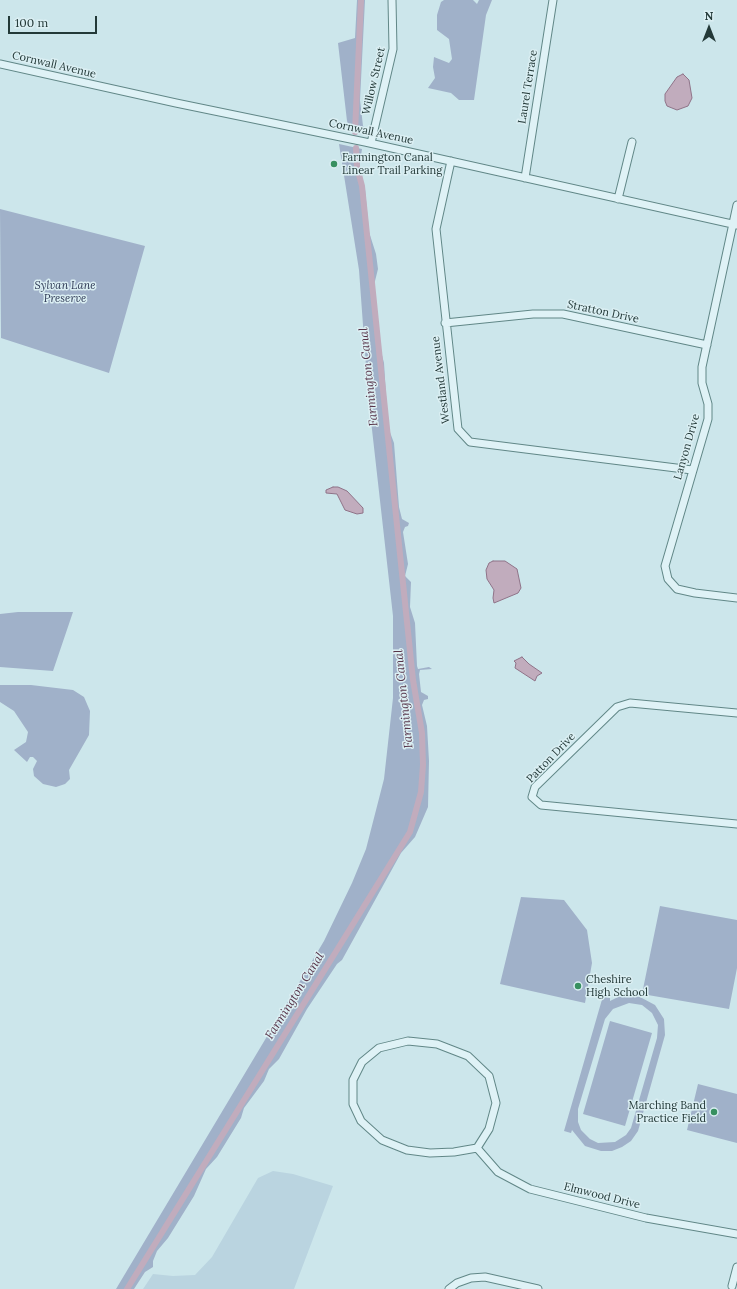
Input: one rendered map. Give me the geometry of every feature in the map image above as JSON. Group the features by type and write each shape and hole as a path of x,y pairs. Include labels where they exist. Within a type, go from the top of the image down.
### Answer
{"street":[{"name":"Willow Street","path":"371,143 393,49 392,0"},
{"name":"Laurel Terrace","path":"525,178 553,0"},
{"name":"Cornwall Avenue","path":"0,64 169,102 371,143 735,224"},
{"path":"618,199 632,142"},
{"name":"Westland Avenue","path":"451,161 436,229 445,323 458,429 470,442 692,470"},
{"name":"Lanyon Drive","path":"737,205 735,224 707,345 702,375 708,404 708,418 667,559 666,572 672,585 684,592 737,598"},
{"name":"Stratton Drive","path":"445,323 533,314 563,314 707,345"},
{"name":"Patton Drive","path":"737,713 630,703 616,707 535,788 532,797 541,805 737,824"},
{"path":"408,1041 437,1044 468,1056 489,1076 496,1103 489,1129 477,1148 454,1152 430,1153 407,1150 382,1140 362,1121 353,1104 353,1080 362,1062 379,1048 408,1041"},
{"name":"Elmwood Drive","path":"477,1148 498,1172 530,1189 646,1218 737,1234"},
{"path":"732,1286 737,1267"},
{"path":"449,1289 458,1283 471,1278 485,1277 538,1289"}],"shaded area":[{"path":"683,74 689,80 692,98 688,106 677,110 667,106 665,94 677,77"},
{"path":"333,487 338,487 347,491 363,508 363,513 357,514 345,510 337,494 326,493 326,490"},
{"path":"493,561 505,561 517,569 521,588 518,593 494,603 494,590 487,579 486,570 489,563"},
{"path":"522,657 542,673 537,676 535,681 515,668 516,663 514,661"},
{"path":"273,1171 293,1174 333,1186 294,1289 143,1289 153,1274 173,1276 195,1275 212,1257 258,1178"}],"green space":[{"path":"357,0 365,0 360,100 363,126 370,131 364,133 350,131 347,121 338,43 355,38"},
{"path":"444,0 473,0 477,4 479,0 492,0 486,15 474,100 459,100 451,93 428,88 435,78 433,67 434,57 449,63 452,59 449,39 437,30 437,15 441,2"},
{"path":"339,144 362,149 359,169 365,189 369,232 376,254 378,269 374,285 381,351 384,363 388,427 394,443 399,507 402,519 409,523 403,532 408,564 405,576 411,582 410,607 415,623 417,666 418,669 429,667 432,669 420,670 419,674 421,692 428,696 428,699 424,700 422,705 427,726 429,761 428,807 415,837 401,853 342,960 337,964 307,1009 279,1059 269,1069 264,1081 244,1108 241,1118 217,1157 206,1169 194,1196 168,1238 157,1251 153,1261 153,1267 145,1272 134,1289 116,1289 324,941 352,883 366,849 384,779 393,698 393,616 368,394 359,270"},
{"name":"Sylvan Lane Preserve","path":"0,209 145,246 109,373 1,338"},
{"path":"18,612 73,612 53,671 0,667 0,614"},
{"path":"0,685 31,685 73,690 84,697 90,711 89,735 69,770 70,779 65,784 56,787 43,784 34,776 33,769 37,761 33,757 30,757 27,762 14,750 26,742 28,732 14,711 0,702"},
{"path":"521,897 564,900 587,930 592,963 585,1003 500,984"},
{"path":"660,906 737,920 737,968 729,1009 642,994"},
{"path":"629,995 640,997 655,1005 664,1019 665,1035 638,1131 631,1141 622,1147 612,1151 601,1151 585,1146 572,1130 571,1133 564,1131 603,996 610,998 610,1001 618,997","holes":["629,1003 642,1005 652,1013 658,1025 657,1038 631,1128 626,1135 615,1142 598,1143 590,1139 581,1130 578,1122 578,1109 605,1019 613,1009"]},
{"path":"610,1021 652,1033 625,1126 583,1114"},
{"name":"Marching Band Practice Field","path":"698,1084 737,1094 737,1143 687,1130"}],"waterway":[{"name":"Farmington Canal","path":"355,132 361,0"},
{"name":"Farmington Canal","path":"127,1289 410,832 421,792 423,765 422,733 413,680 362,186 357,167 356,148"}],"place":[{"name":"Farmington Canal Linear Trail Parking","path":"334,164"},
{"name":"Cheshire High School","path":"578,986"},
{"name":"Marching Band Practice Field","path":"714,1112"}]}
